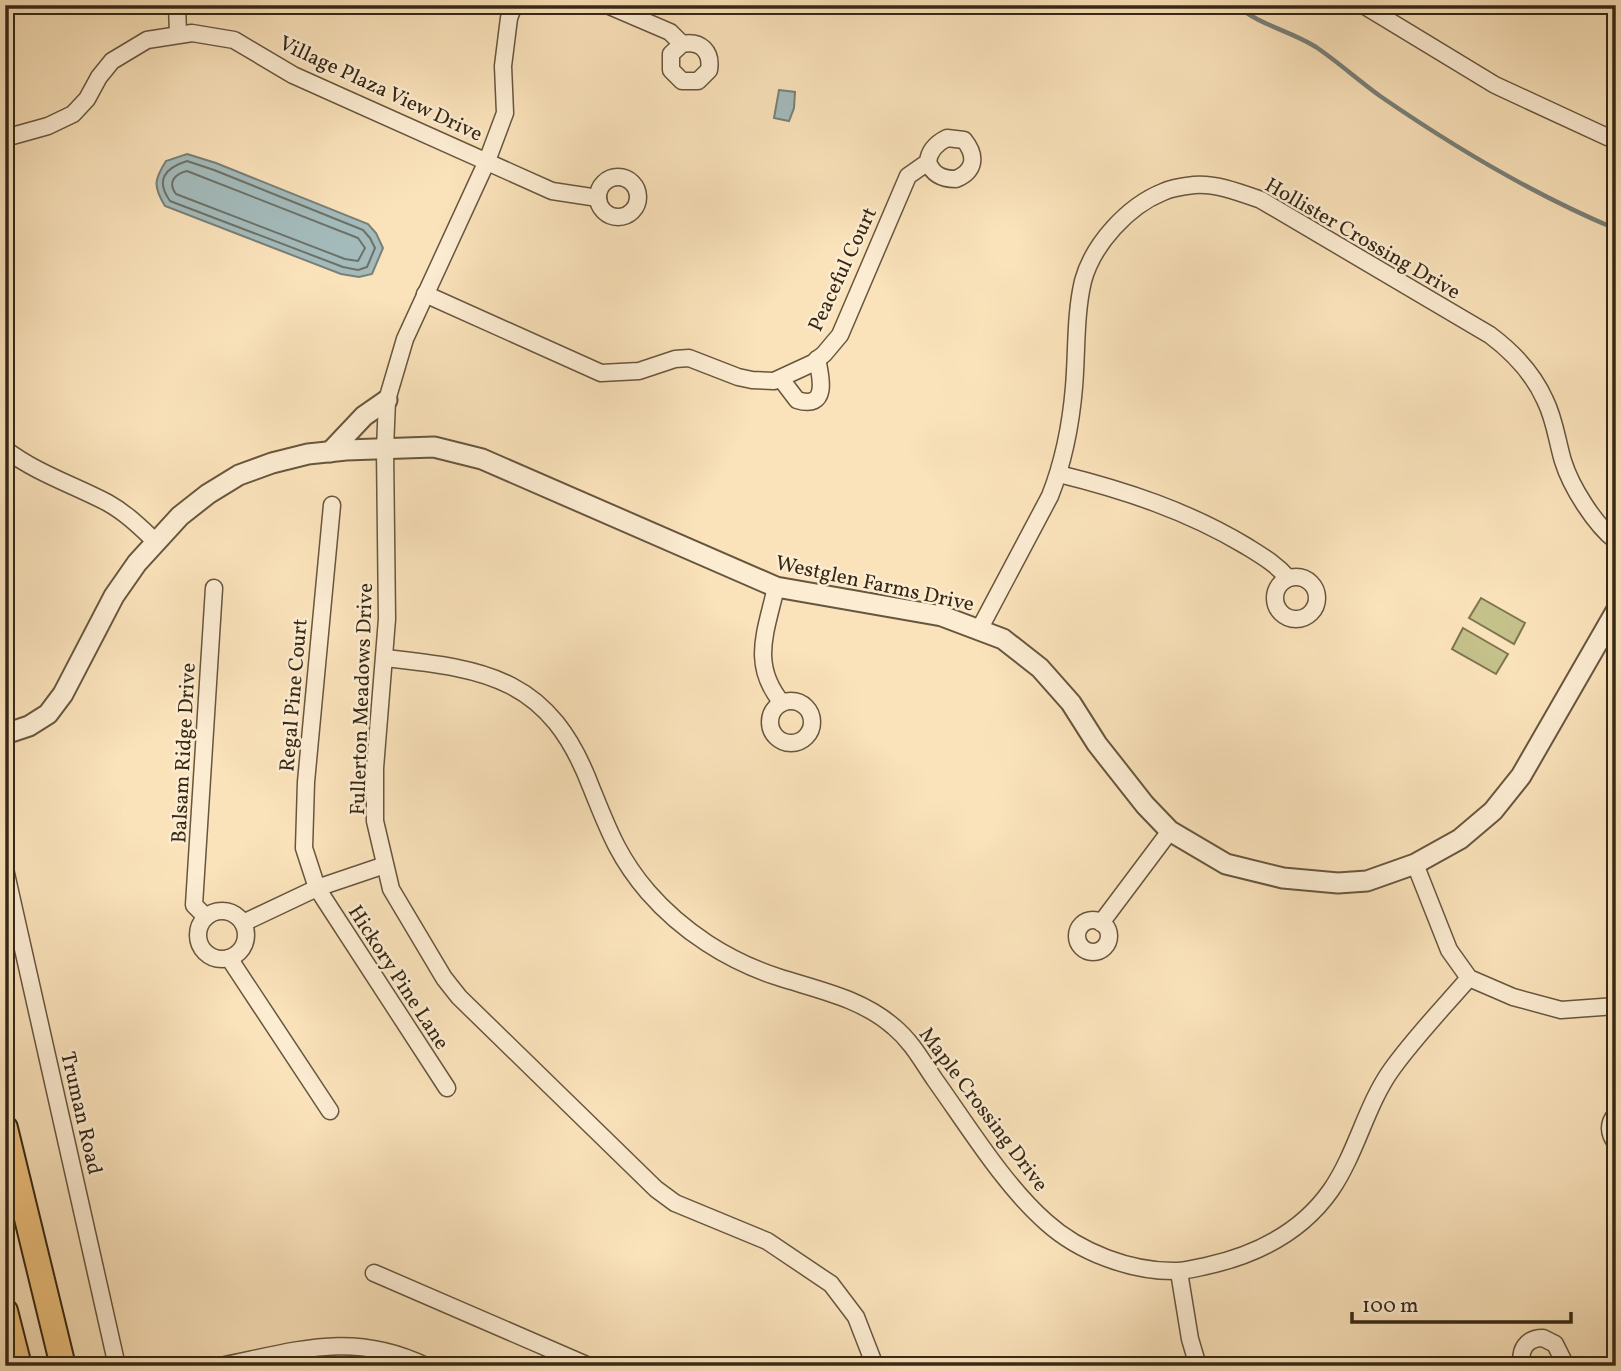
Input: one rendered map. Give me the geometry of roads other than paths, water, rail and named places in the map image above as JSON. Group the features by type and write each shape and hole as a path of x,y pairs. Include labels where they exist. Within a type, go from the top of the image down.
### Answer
{"highway":[{"path":"5,1128 63,1366"},
{"path":"5,1311 19,1366"}],"street":[{"path":"177,5 178,34"},
{"name":"Fullerton Meadows Drive","path":"514,5 509,18 503,65 505,113 487,161 405,340 387,400 387,619 375,768 375,821 391,889 444,978 459,998 656,1189 675,1203 767,1241 831,1284 856,1317 875,1366"},
{"path":"607,5 670,32 682,44"},
{"path":"1363,5 1495,85 1616,141"},
{"name":"Village Plaza View Drive","path":"5,138 48,126 73,114 87,99 112,61 147,40 192,33 234,40 293,75 552,191 598,198"},
{"name":"Peaceful Court","path":"425,294 601,373 639,371 676,359 690,358 752,380 781,379 800,371 817,359 840,335 901,189 908,176 928,162"},
{"name":"Hollister Crossing Drive","path":"980,628 1059,474 1074,390 1080,296 1084,276 1109,234 1125,216 1163,191 1195,185 1261,200 1490,335 1506,348 1534,378 1553,417 1563,464 1588,510 1616,541"},
{"path":"781,379 797,400 809,402 815,399 822,386 817,359"},
{"path":"330,452 364,416 387,400"},
{"name":"Westglen Farms Drive","path":"5,734 29,726 48,714 63,694 114,596 155,541 180,516 239,475 272,463 330,452 434,447 482,460 776,587 942,616 980,628 1003,639 1040,668 1071,703 1097,744 1145,805 1170,831 1226,864 1283,878 1339,883 1367,881 1415,864 1460,839 1493,811 1521,776 1616,611"},
{"path":"5,449 20,461 110,504 155,541"},
{"path":"1059,474 1114,488 1203,523 1278,566 1288,578"},
{"name":"Regal Pine Court","path":"317,888 304,848 306,782 332,505"},
{"path":"776,587 762,648 762,660 770,688 782,703"},
{"name":"Balsam Ridge Drive","path":"206,917 194,905 214,588"},
{"name":"Maple Crossing Drive","path":"385,658 456,666 482,673 511,684 536,700 560,727 578,754 608,832 625,863 665,911 685,928 731,958 773,976 835,994 872,1010 914,1047 1016,1191 1045,1222 1065,1237 1124,1264 1179,1272 1228,1261 1257,1251 1296,1227 1328,1194 1339,1178 1357,1144 1373,1103 1392,1069 1469,978"},
{"path":"1101,923 1170,831"},
{"path":"1415,864 1449,950 1469,978 1513,997 1561,1010 1615,1009"},
{"path":"243,923 317,888 385,865"},
{"name":"Truman Road","path":"5,870 117,1366"},
{"name":"Hickory Pine Lane","path":"317,888 447,1088"},
{"path":"219,911 227,911 235,914 243,923 246,940 242,948 229,957 213,957 202,947 198,932 206,917 219,911"},
{"path":"229,957 330,1111"},
{"path":"1616,1114 1610,1123 1610,1132 1616,1143"},
{"path":"1179,1272 1190,1339 1198,1366"},
{"path":"374,1273 581,1364"},
{"path":"1522,1366 1521,1353 1524,1347 1536,1338 1550,1340 1555,1344 1566,1366"},
{"path":"221,1366 329,1345 382,1349 426,1366"}],"water":[{"path":"779,90 795,92 794,108 789,121 774,118"},
{"path":"187,154 368,224 383,248 372,274 359,277 341,274 165,206 156,183 159,173 166,161"}],"waterway":[{"path":"1236,5 1255,18 1316,47 1380,96 1494,168 1554,201 1616,229"}]}
